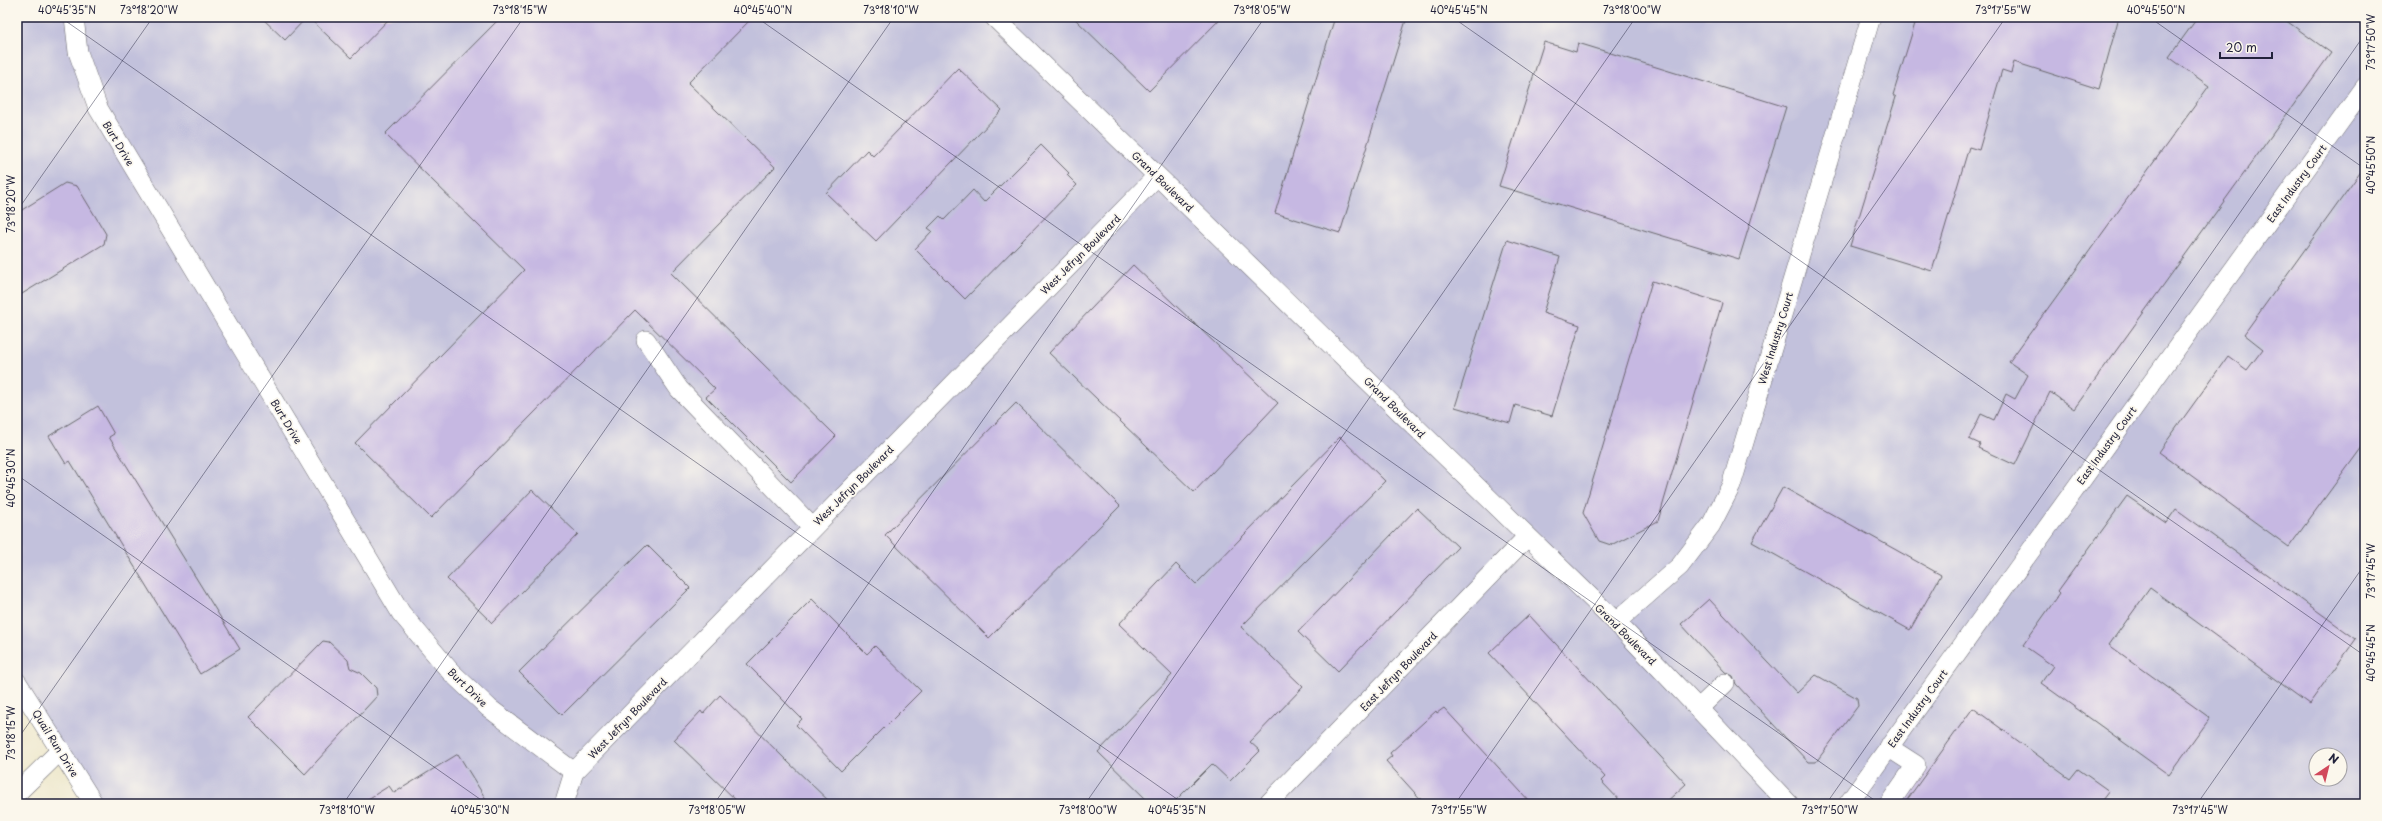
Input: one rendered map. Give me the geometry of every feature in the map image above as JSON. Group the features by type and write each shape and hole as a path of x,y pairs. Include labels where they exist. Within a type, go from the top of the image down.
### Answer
{"street":[{"name":"Burt Drive","path":"74,17 78,52 98,108 401,613 450,671 485,704 574,772"},
{"name":"Grand Boulevard","path":"994,17 1616,622 1789,804"},
{"name":"West Industry Court","path":"1616,622 1680,566 1711,525 1731,486 1871,17"},
{"name":"East Industry Court","path":"1848,804 2365,87"},
{"name":"West Jefryn Boulevard","path":"564,804 574,772 1157,176"},
{"path":"646,340 679,389 812,527"},
{"name":"East Jefryn Boulevard","path":"1268,804 1527,537"},
{"name":"Quail Run Drive","path":"17,682 94,804"},
{"path":"1698,709 1725,683"},
{"path":"1888,747 1916,765 1889,804"},
{"path":"17,793 60,750"}],"shaded area":[{"path":"17,17 2365,17 2365,804 94,804 17,682"}],"building":[{"path":"261,17 307,17 285,40"},
{"path":"308,17 391,17 351,58"},
{"path":"501,17 753,17 688,83 775,167 671,273 836,436 791,482 706,397 715,389 635,310 431,518 355,443 524,270 385,134"},
{"path":"1073,17 1222,17 1149,91"},
{"path":"1335,17 1407,17 1340,233 1275,213"},
{"path":"1917,17 2119,17 2099,89 2014,62 2011,73 2002,70 1979,150 1969,147 1932,271 1850,246 1896,97 1893,95"},
{"path":"2198,17 2281,17 2331,53 2074,409 2050,392 2015,465 1978,448 1980,444 1969,439 1981,414 1994,420 2006,394 2015,399 2028,375 2009,362 2209,86 2169,57"},
{"path":"1544,42 1576,52 1578,43 1786,107 1739,259 1499,186"},
{"path":"958,68 1002,110 876,241 826,193 867,150 873,156"},
{"path":"1041,145 1069,173 1067,175 1077,185 965,299 915,249 932,231 928,228 940,216 944,220 973,190 984,202"},
{"path":"2365,166 2365,443 2289,547 2159,452 2228,356 2247,370 2263,349 2244,334"},
{"path":"65,183 77,186 106,234 104,244 17,297 17,213"},
{"path":"1507,240 1560,257 1543,313 1580,325 1552,416 1515,405 1510,423 1455,407"},
{"path":"1133,265 1278,403 1194,492 1049,353"},
{"path":"1652,281 1722,303 1658,521 1611,545 1599,541 1583,513"},
{"path":"1016,403 1120,506 989,638 885,535"},
{"path":"98,406 114,434 109,437 240,649 200,674 70,461 66,464 49,436"},
{"path":"1340,437 1385,481 1241,627 1303,687 1250,742 1260,751 1230,781 1212,764 1172,804 1151,804 1098,752 1172,675 1119,624 1176,564 1196,584"},
{"path":"1783,487 1941,575 1910,630 1752,542"},
{"path":"532,490 578,534 492,623 447,579"},
{"path":"2127,496 2166,523 2176,509 2356,639 2309,704 2150,588 2109,645 2210,718 2169,775 2041,683 2053,666 2023,645 2060,593 2058,591"},
{"path":"1417,508 1458,547 1338,671 1298,632"},
{"path":"647,545 690,588 562,715 519,672"},
{"path":"812,599 867,654 875,646 921,691 841,771 796,725 802,719 747,664"},
{"path":"1709,599 1797,693 1816,675 1857,698 1858,706 1816,762 1808,762 1736,684 1733,676 1725,672 1681,624"},
{"path":"1529,615 1686,784 1664,804 1623,804 1601,781 1605,777 1489,653"},
{"path":"323,641 329,642 348,660 350,668 361,673 376,688 377,696 305,774 248,717"},
{"path":"720,695 832,804 740,804 674,740 701,711 703,714"},
{"path":"1444,708 1532,804 1425,804 1386,761 1392,756 1390,753 1436,711 1437,713"},
{"path":"1973,708 2070,779 2078,769 2109,791 2099,804 1904,804"},
{"path":"458,754 489,804 360,804 389,786 394,793"}]}
